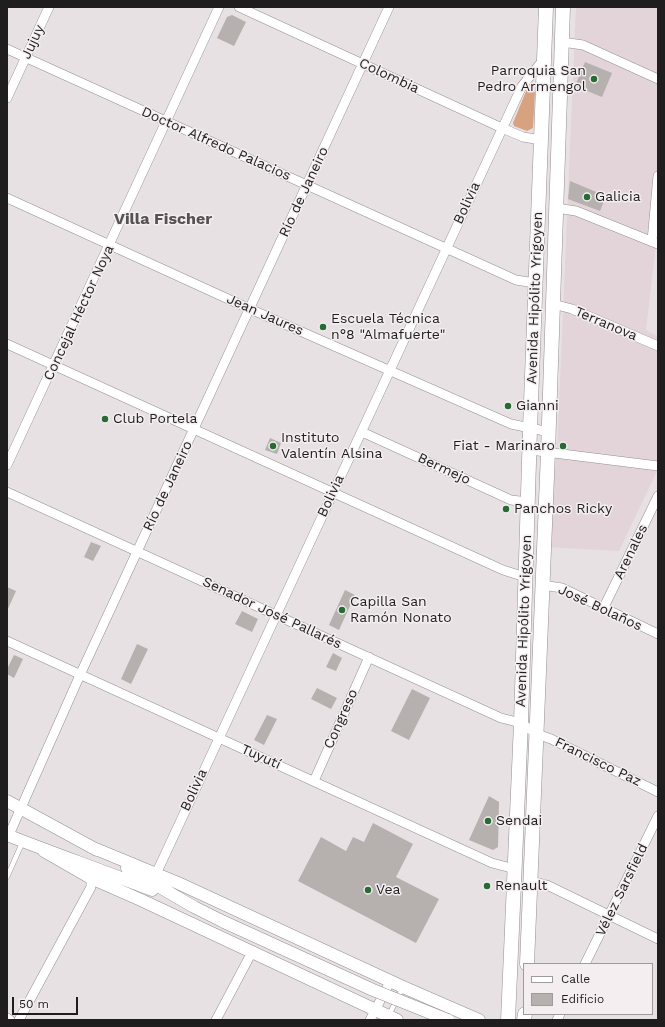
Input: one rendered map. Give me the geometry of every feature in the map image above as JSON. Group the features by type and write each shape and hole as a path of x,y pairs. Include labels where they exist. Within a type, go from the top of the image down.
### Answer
{"main road":[{"name":"Avenida Hipólito Yrigoyen","path":"508,1020 521,723 530,429 546,7"},
{"name":"Avenida Hipólito Yrigoyen","path":"527,963 549,432 563,7"},
{"path":"7,801 91,846 194,907 224,922 373,990 448,1020"},
{"path":"8,835 194,907"},
{"path":"91,846 156,874 471,1019"},
{"path":"44,850 91,878 252,952 373,1015 393,1018"}],"street":[{"name":"Jujuy","path":"7,98 49,7"},
{"name":"Concejal Héctor Noya","path":"7,465 111,244 219,7"},
{"name":"Colombia","path":"239,7 502,128 523,137 541,140"},
{"name":"Río de Janeiro","path":"8,835 80,675 389,7"},
{"path":"562,42 583,45 658,79"},
{"name":"Doctor Alfredo Palacios","path":"7,49 445,249 516,280 536,283"},
{"name":"Bolivia","path":"156,874 502,128 522,86 544,59"},
{"path":"556,208 576,211 655,242 658,176"},
{"name":"Jean Jaures","path":"7,198 111,244 250,309 511,424 549,432"},
{"name":"Terranova","path":"553,304 572,309 658,346"},
{"path":"7,344 503,570 525,577"},
{"name":"Bermejo","path":"362,432 511,500 528,502"},
{"path":"530,450 658,466"},
{"name":"Senador José Pallarés","path":"7,492 501,718 521,723 537,734"},
{"name":"Arenales","path":"604,607 658,496"},
{"name":"José Bolaños","path":"542,585 562,588 658,634"},
{"name":"Tuyutí","path":"7,641 492,863 515,868"},
{"name":"Congreso","path":"314,781 369,657"},
{"name":"Francisco Paz","path":"537,734 551,739 658,792"},
{"name":"Vélez Sarsfield","path":"586,963 658,816"},
{"path":"19,1020 91,887 91,878"},
{"path":"530,881 547,886 658,938"},
{"path":"216,1020 252,952"},
{"path":"373,1015 390,982"}],"lane":[{"path":"7,877 23,842"},
{"path":"393,1018 403,987"}],"shaded area":[{"path":"576,7 658,7 658,227 646,330 658,337 658,469 619,551 546,547 557,452"},
{"path":"527,89 535,92 533,128 527,131 514,126 513,123"}],"building":[{"path":"232,15 246,22 234,46 217,38 227,17"},
{"name":"Parroquia San Pedro Armengol","path":"585,62 612,73 602,97 575,86"},
{"name":"Galicia","path":"570,181 606,196 600,211 568,199"},
{"name":"Instituto Valentín Alsina","path":"270,438 281,443 277,454 265,450"},
{"path":"91,542 101,546 93,561 84,557"},
{"path":"7,587 16,591 7,611"},
{"name":"Capilla San Ramón Nonato","path":"345,590 355,595 339,630 329,625"},
{"path":"242,611 258,619 252,632 235,624"},
{"path":"137,644 148,649 131,684 121,679"},
{"path":"333,653 342,658 336,671 326,667"},
{"path":"14,655 23,659 14,678 7,674 7,669"},
{"path":"317,688 337,698 331,709 311,699"},
{"path":"412,689 430,698 409,740 391,731"},
{"path":"267,715 277,719 264,745 254,740"},
{"name":"Sendai","path":"489,796 499,802 498,847 493,850 469,840"},
{"name":"Vea","path":"373,823 413,844 396,877 439,899 416,943 298,881 321,837 346,851 353,837 364,842"}],"place":[{"name":"Parroquia San Pedro Armengol","path":"594,79"},
{"name":"Galicia","path":"587,197"},
{"name":"Escuela Técnica n°8 \"Almafuerte\"","path":"323,327"},
{"name":"Gianni","path":"508,406"},
{"name":"Club Portela","path":"105,419"},
{"name":"Instituto Valentín Alsina","path":"273,446"},
{"name":"Fiat - Marinaro","path":"563,446"},
{"name":"Panchos Ricky","path":"506,509"},
{"name":"Capilla San Ramón Nonato","path":"342,610"},
{"name":"Sendai","path":"488,821"},
{"name":"Renault","path":"487,886"},
{"name":"Vea","path":"368,890"}],"district":[{"name":"Villa Fischer","path":"163,219"}]}
